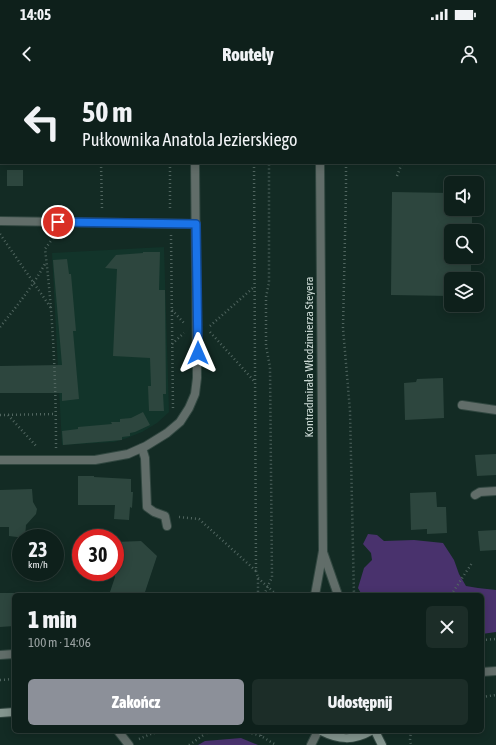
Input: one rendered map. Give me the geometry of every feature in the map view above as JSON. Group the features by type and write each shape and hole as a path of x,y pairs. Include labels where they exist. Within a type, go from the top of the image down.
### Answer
{"main road":[{"path":"0,713 12,712"},
{"path":"325,733 352,742 368,733"},
{"path":"376,733 382,745"}],"street":[{"path":"0,460 95,460 110,458 128,454 142,448 180,422 189,408 195,394 197,378 198,328 195,164"},
{"name":"Kontradmirała Włodzimierza Steyera","path":"315,593 323,552 320,164"},
{"path":"0,221 196,224"},
{"path":"462,405 496,410"},
{"path":"142,448 145,458 147,507 154,512 165,516 167,526"},
{"path":"475,495 480,492 496,491"},
{"name":"Kontradmirała Włodzimierza Steyera","path":"323,552 337,593"},
{"path":"0,655 12,654"},
{"path":"484,672 496,670"},
{"path":"120,733 129,745"},
{"path":"311,745 319,733"}],"path":[{"path":"102,164 102,214"},
{"path":"170,164 173,412"},
{"path":"254,164 256,571 258,577 258,593"},
{"path":"265,593 272,577 270,367 266,346 266,297 269,283 269,164"},
{"path":"346,164 342,328 350,411 354,593"},
{"path":"397,176 402,164"},
{"path":"56,448 52,308 45,249 53,238 75,228 80,222"},
{"path":"0,234 52,308"},
{"path":"0,327 18,306 47,262"},
{"path":"255,287 207,328 255,382"},
{"path":"172,310 185,324"},
{"path":"172,344 189,329"},
{"path":"0,415 56,414"},
{"path":"8,415 37,448 43,448"},
{"path":"49,448 62,448"},
{"path":"165,516 199,519 256,571"},
{"path":"452,593 472,563"},
{"path":"258,577 275,593"},
{"path":"484,640 496,638"},
{"path":"0,680 12,679"},
{"path":"484,697 496,695"},
{"path":"129,745 153,734 166,733"},
{"path":"188,745 205,733"},
{"path":"250,733 261,736 276,745"},
{"path":"411,733 411,745"}],"shaded area":[{"path":"164,247 169,412 157,423 142,432 127,438 114,442 62,445 52,253"},
{"path":"368,534 377,535 384,541 414,540 443,543 454,560 459,574 466,586 496,590 496,632 484,634 484,593 361,593 358,588 364,568 372,560 371,553 363,544"},
{"path":"241,738 258,745 198,745 205,741"}],"building":[{"path":"7,170 23,170 23,186 7,186"},
{"path":"392,192 444,193 444,216 472,216 472,224 444,224 444,264 471,264 471,272 444,272 444,296 391,295"},
{"path":"160,252 159,290 165,290 166,394 163,394 164,411 149,411 148,386 151,386 150,358 113,356 117,269 105,268 116,255"},
{"path":"67,259 69,274 71,274 76,331 73,331 79,399 62,401 62,393 0,393 0,366 62,365 53,260"},
{"path":"443,378 444,418 405,420 404,383 416,382 417,379"},
{"path":"143,412 150,425 130,433 130,436 122,437 122,440 63,445 62,431 78,429 78,427 112,424 111,422 120,422 120,419 131,418"},
{"path":"496,454 496,475 477,476 475,455"},
{"path":"78,476 131,479 131,492 133,492 132,508 130,507 129,520 114,519 115,505 78,505"},
{"path":"32,489 33,502 37,509 36,514 26,525 26,529 12,529 12,536 9,536 9,527 0,527 0,490"},
{"path":"436,492 437,507 446,507 447,533 427,534 427,529 411,530 410,493"},
{"path":"496,530 496,550 480,551 478,531"},
{"path":"141,541 157,556 145,593 110,593 114,581 124,581 124,542"},
{"path":"0,593 12,593 12,626 0,627"}],"route":[{"path":"58,222 196,224 198,353"}]}
